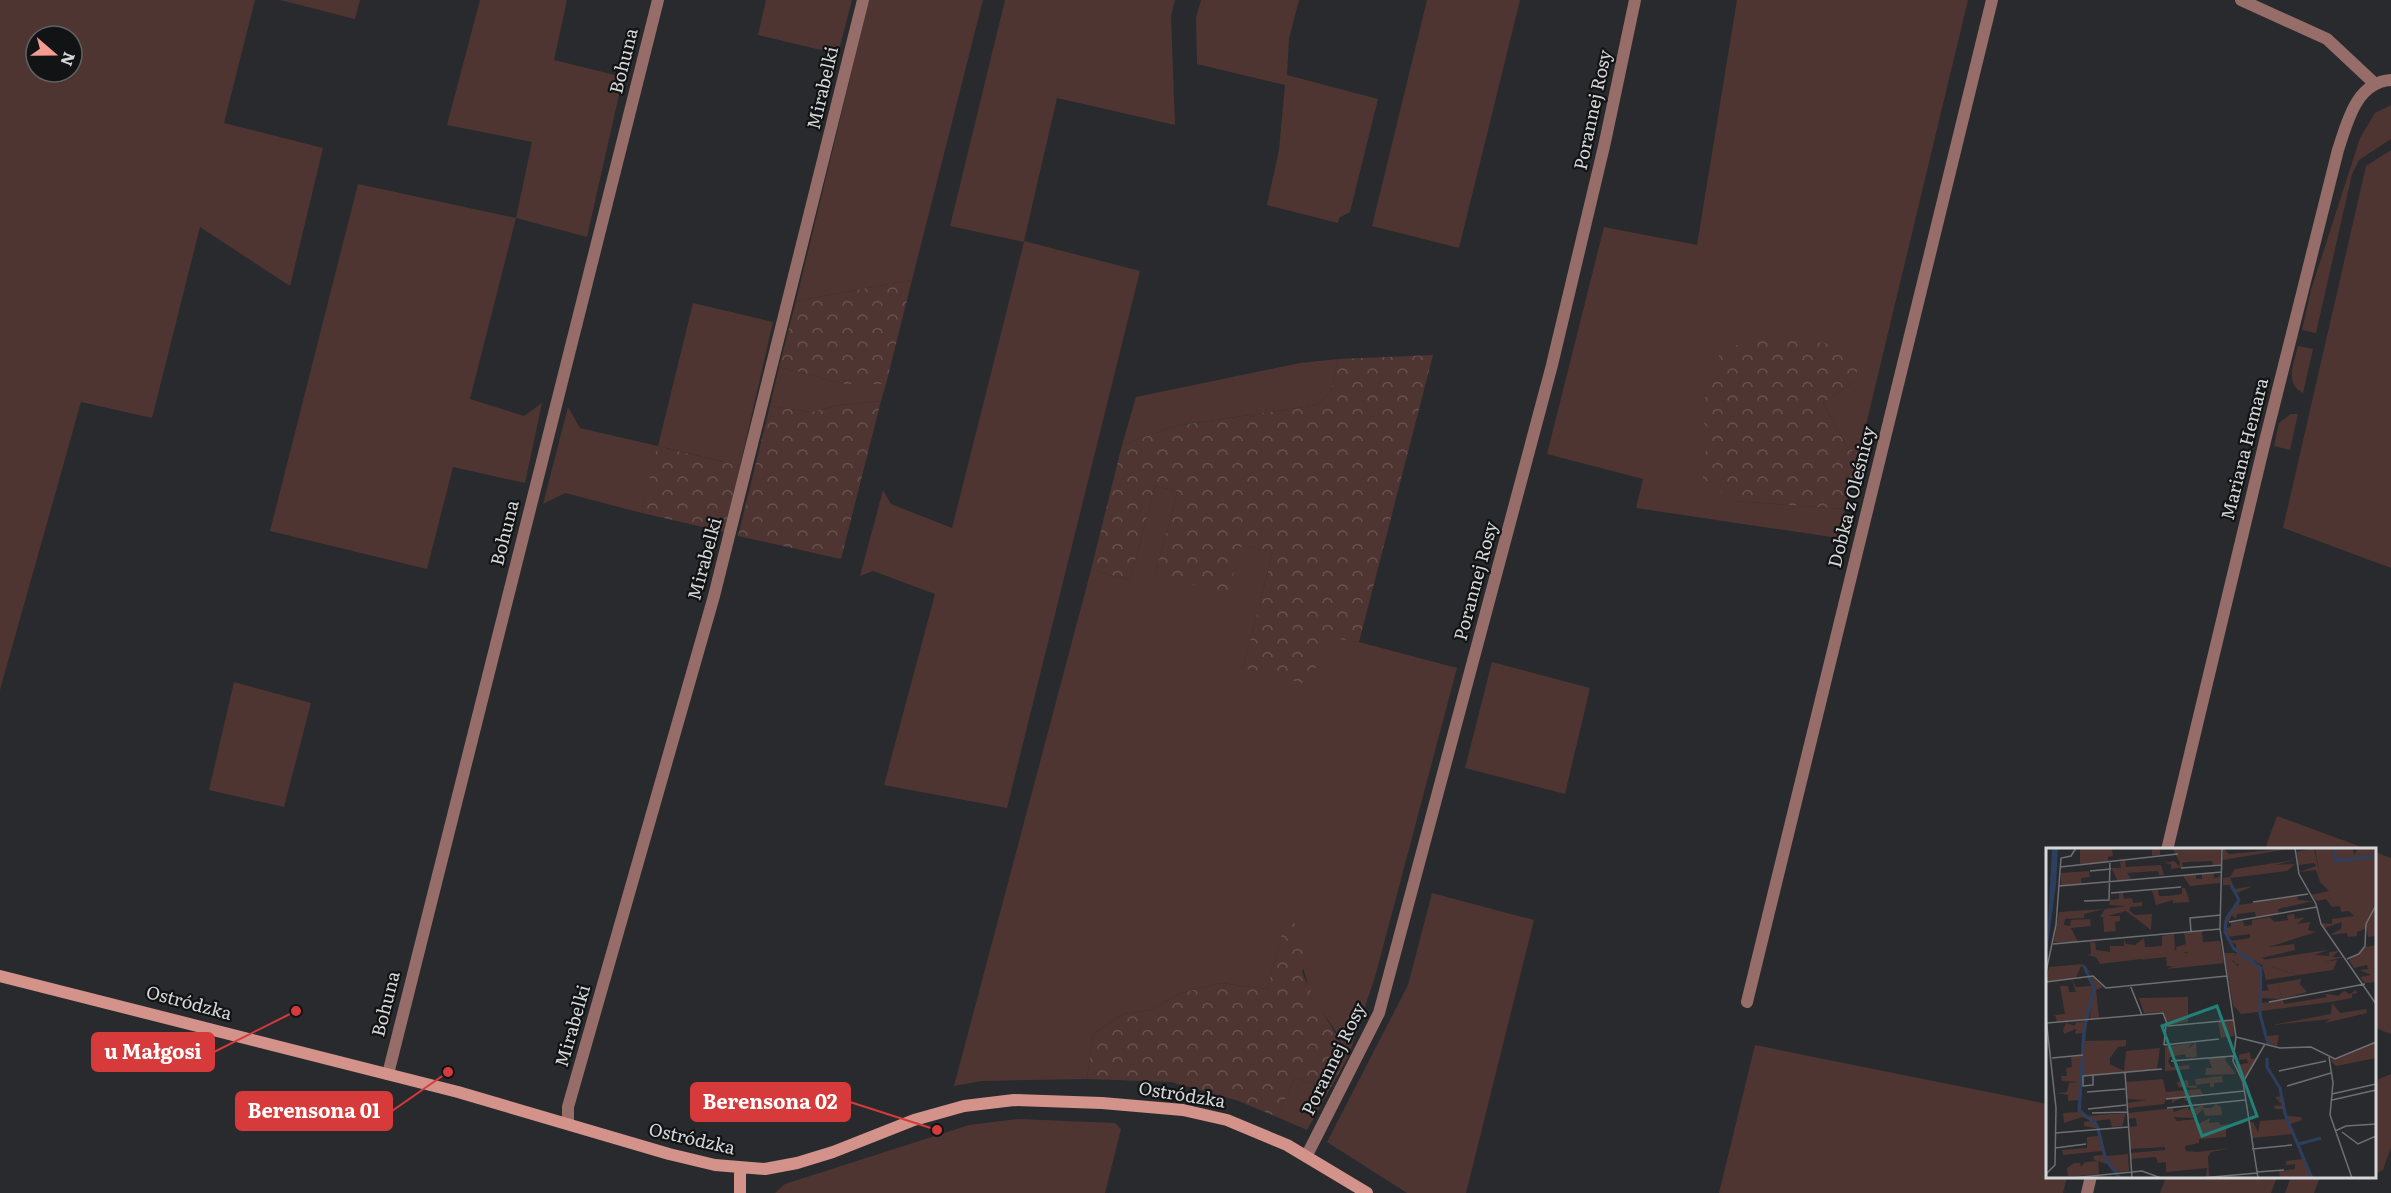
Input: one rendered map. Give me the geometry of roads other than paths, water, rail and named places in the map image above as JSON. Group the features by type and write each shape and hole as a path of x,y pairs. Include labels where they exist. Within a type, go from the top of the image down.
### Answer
{"street":[{"name":"Bohuna","path":"388,1074 658,0"},
{"name":"Mirabelki","path":"568,1122 568,1107 714,596 863,0"},
{"name":"Porannej Rosy","path":"1307,1155 1379,1013 1551,366 1605,142 1635,0"},
{"name":"Dobka z Oleśnicy","path":"1747,1002 1992,0"},
{"path":"2241,0 2327,39 2374,83 2391,80"},
{"name":"Mariana Hemara","path":"2167,848 2338,150 2349,115 2374,83"},
{"name":"Ostródzka","path":"0,976 388,1074 568,1122 677,1156 740,1168 765,1169 797,1163 833,1152 914,1120 964,1106 1014,1100 1102,1102 1182,1110 1250,1128 1307,1155 1367,1193"},
{"path":"740,1168 740,1193"},
{"path":"2087,1193 2091,1178"}],"place":[{"name":"u Małgosi","path":"296,1011"},
{"name":"Berensona 01","path":"448,1072"},
{"name":"Berensona 02","path":"937,1130"}]}
